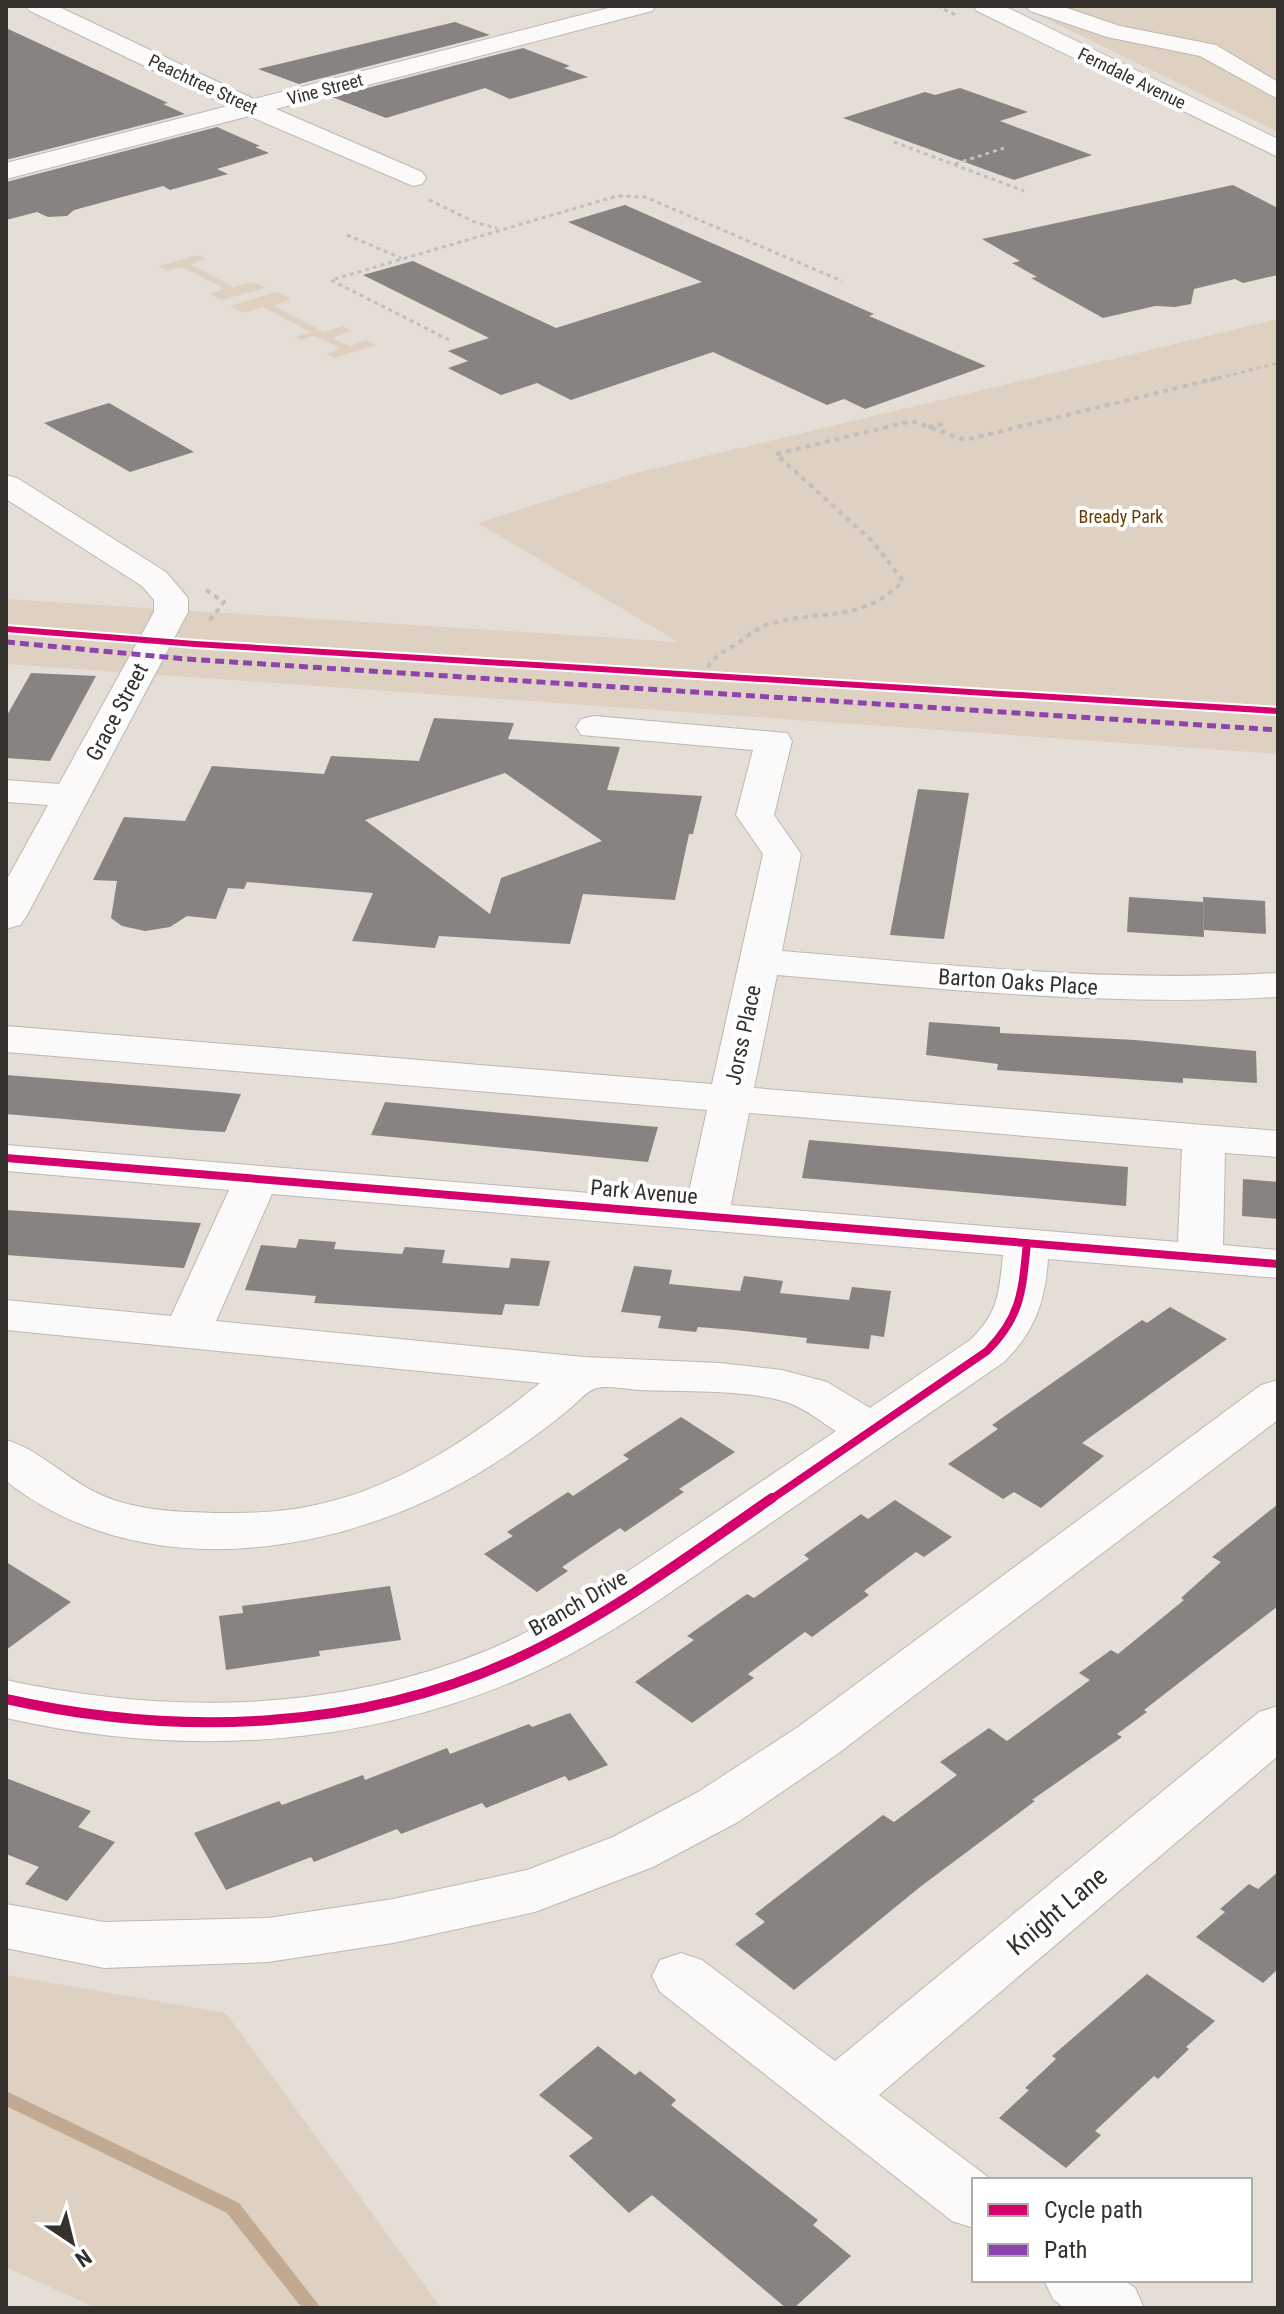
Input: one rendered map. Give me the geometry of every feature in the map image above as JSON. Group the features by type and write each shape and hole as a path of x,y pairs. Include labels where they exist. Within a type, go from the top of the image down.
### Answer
{"street":[{"name":"Peachtree Street","path":"38,6 420,188"},
{"path":"553,6 588,20"},
{"name":"Vine Street","path":"6,171 644,6"},
{"name":"Ferndale Avenue","path":"985,6 1278,149"},
{"path":"1037,6 1115,32 1207,50 1278,92"},
{"name":"Grace Street","path":"6,485 154,579 171,598 171,612 72,796 16,880 6,917"},
{"name":"Jorss Place","path":"594,727 774,741 755,815 782,854 706,1216"},
{"path":"6,791 72,796"},
{"name":"Barton Oaks Place","path":"759,961 1161,991 1278,985"},
{"path":"6,1039 1278,1144"},
{"path":"1200,1258 1204,1137"},
{"name":"Park Avenue","path":"6,1158 1278,1264"},
{"path":"187,1334 256,1179"},
{"name":"Branch Drive","path":"6,1699 109,1718 188,1723 267,1720 348,1709 432,1689 506,1663 575,1630 871,1431 1007,1333 1019,1312 1027,1243"},
{"path":"6,1315 584,1372 720,1378 782,1385 810,1393 871,1431"},
{"path":"6,1456 47,1489 87,1509 145,1525 199,1530 267,1530 318,1521 372,1505 438,1477 540,1410 584,1372"},
{"path":"6,1926 104,1945 268,1940 393,1921 535,1890 633,1852 718,1807 817,1741 1278,1396"},
{"name":"Knight Lane","path":"836,2096 1278,1726"},
{"path":"681,1976 972,2200"},
{"path":"1079,2282 1112,2308"}],"path":[{"path":"894,142 1024,191"},
{"path":"954,164 1004,148"},
{"path":"420,188 477,223 500,229"},
{"path":"449,340 331,280 617,196 645,197 842,281"},
{"path":"347,235 403,258"},
{"path":"703,676 706,665 717,655 769,624 872,608 895,592 903,581 873,542 776,454 912,421 954,439 965,440 1278,363"},
{"path":"928,427 946,423"},
{"path":"688,675 718,677"}],"green space":[{"path":"1020,6 1278,6 1278,132"},
{"path":"199,255 206,259 190,264 233,287 254,282 265,288 221,300 210,294 225,289 182,267 167,271 159,266"},
{"path":"277,292 291,299 273,306 324,332 342,326 351,331 333,338 349,346 366,340 376,345 335,358 327,354 340,348 315,336 301,340 295,337 310,332 263,307 243,313 230,306"},
{"name":"Bready Park","path":"1278,319 1278,754 6,664 6,599 678,642 478,523 628,475"},
{"path":"6,1975 226,2013 441,2308 96,2308 6,2267"}],"building":[{"path":"455,22 490,35 299,84 258,69"},
{"path":"6,28 168,103 163,104 185,114 6,160"},
{"path":"523,48 570,66 564,68 588,77 510,99 485,88 386,118 332,97"},
{"path":"960,88 1028,112 1000,121 1092,155 1014,180 843,118 925,92 935,95"},
{"path":"217,127 269,153 217,169 228,174 170,190 163,186 74,210 67,216 48,217 37,212 6,220 6,182"},
{"path":"1233,185 1278,208 1278,275 1243,283 1235,279 1194,289 1191,304 1155,306 1103,318 1031,278 1037,277 1012,263 1020,261 982,239"},
{"path":"625,205 986,366 865,409 844,399 827,405 713,352 571,400 537,383 501,395 448,368 468,361 448,351 489,338 363,275 413,261 556,328 702,282 568,222"},
{"path":"109,403 194,452 130,472 44,423"},
{"path":"31,673 96,676 50,761 6,758 6,717"},
{"path":"434,718 514,723 508,739 620,747 607,790 702,796 693,834 689,834 675,900 583,894 570,944 439,936 435,948 352,941 373,893 247,882 244,889 228,888 216,919 187,916 170,927 145,931 122,926 111,918 117,881 93,880 124,817 185,821 212,766 324,774 331,756 419,761","holes":["505,773 602,841 501,878 490,914 365,820"]},
{"path":"918,789 969,793 944,939 890,935"},
{"path":"1129,897 1203,902 1204,937 1127,932"},
{"path":"1203,897 1265,901 1266,934 1204,930"},
{"path":"929,1022 1000,1027 1000,1033 1135,1040 1256,1051 1257,1083 1183,1078 1183,1083 997,1070 998,1064 926,1055"},
{"path":"6,1075 241,1094 225,1132 191,1130 6,1114"},
{"path":"385,1102 658,1127 648,1162 371,1135"},
{"path":"809,1140 1128,1167 1126,1206 802,1178"},
{"path":"1243,1179 1278,1182 1278,1219 1242,1216"},
{"path":"6,1210 201,1223 184,1268 6,1255"},
{"path":"299,1239 336,1242 334,1249 402,1254 405,1247 445,1250 442,1263 509,1268 511,1258 550,1261 539,1306 505,1304 502,1315 314,1303 316,1296 245,1290 261,1245 296,1248"},
{"path":"634,1266 672,1270 669,1284 740,1291 744,1276 783,1281 780,1293 849,1300 852,1287 891,1291 884,1337 871,1335 869,1349 806,1343 807,1338 735,1330 698,1327 696,1332 658,1328 661,1316 621,1312"},
{"path":"1170,1307 1227,1339 1082,1443 1104,1456 1041,1508 1014,1492 1003,1499 948,1464 998,1429 992,1425 1142,1320 1147,1323"},
{"path":"681,1417 735,1452 679,1489 684,1492 625,1532 620,1528 562,1567 568,1571 537,1592 484,1554 513,1536 507,1532 568,1492 573,1496 629,1459 623,1455"},
{"path":"895,1500 952,1537 924,1557 916,1552 864,1591 869,1595 812,1637 805,1632 748,1674 754,1678 692,1723 635,1682 694,1640 687,1636 747,1594 754,1598 809,1559 804,1555 861,1514 868,1519"},
{"path":"1278,1504 1278,1606 1144,1710 1147,1712 1117,1734 1122,1737 1032,1800 1035,1801 920,1887 794,1990 735,1944 765,1922 755,1914 883,1815 894,1822 957,1775 940,1762 989,1728 1007,1741 1090,1680 1079,1673 1111,1650 1118,1654 1184,1600 1181,1598 1221,1562 1212,1557"},
{"path":"6,1562 71,1602 6,1650"},
{"path":"390,1586 401,1640 319,1651 320,1656 226,1670 219,1616 243,1613 242,1606"},
{"path":"570,1713 608,1765 569,1781 565,1776 486,1808 482,1803 401,1834 397,1829 314,1862 311,1857 226,1890 194,1833 279,1801 282,1805 363,1775 365,1780 447,1748 450,1754 529,1724 532,1727"},
{"path":"6,1778 91,1811 78,1827 115,1842 67,1901 25,1884 39,1867 6,1854"},
{"path":"1278,1872 1278,1969 1263,1983 1196,1937 1225,1912 1220,1909 1249,1884 1258,1889"},
{"path":"1147,1974 1215,2021 1186,2047 1189,2049 1158,2079 1154,2076 1095,2131 1101,2135 1066,2168 999,2118 1056,2059 1052,2056"},
{"path":"598,2046 635,2075 640,2071 676,2100 671,2105 818,2220 813,2225 851,2256 794,2308 786,2308 652,2195 629,2213 569,2156 593,2138 539,2095"}],"waterway":[{"path":"6,2098 233,2208 312,2308"}],"marked path":[{"path":"6,642 186,659 1278,730"}],"cycle path":[{"path":"6,629 195,644 1278,711"},
{"path":"6,1158 1278,1264"},
{"path":"6,1699 129,1721 260,1721 325,1714 388,1702 450,1685 507,1663 572,1630 635,1592 987,1351 1016,1314 1027,1243"}]}
